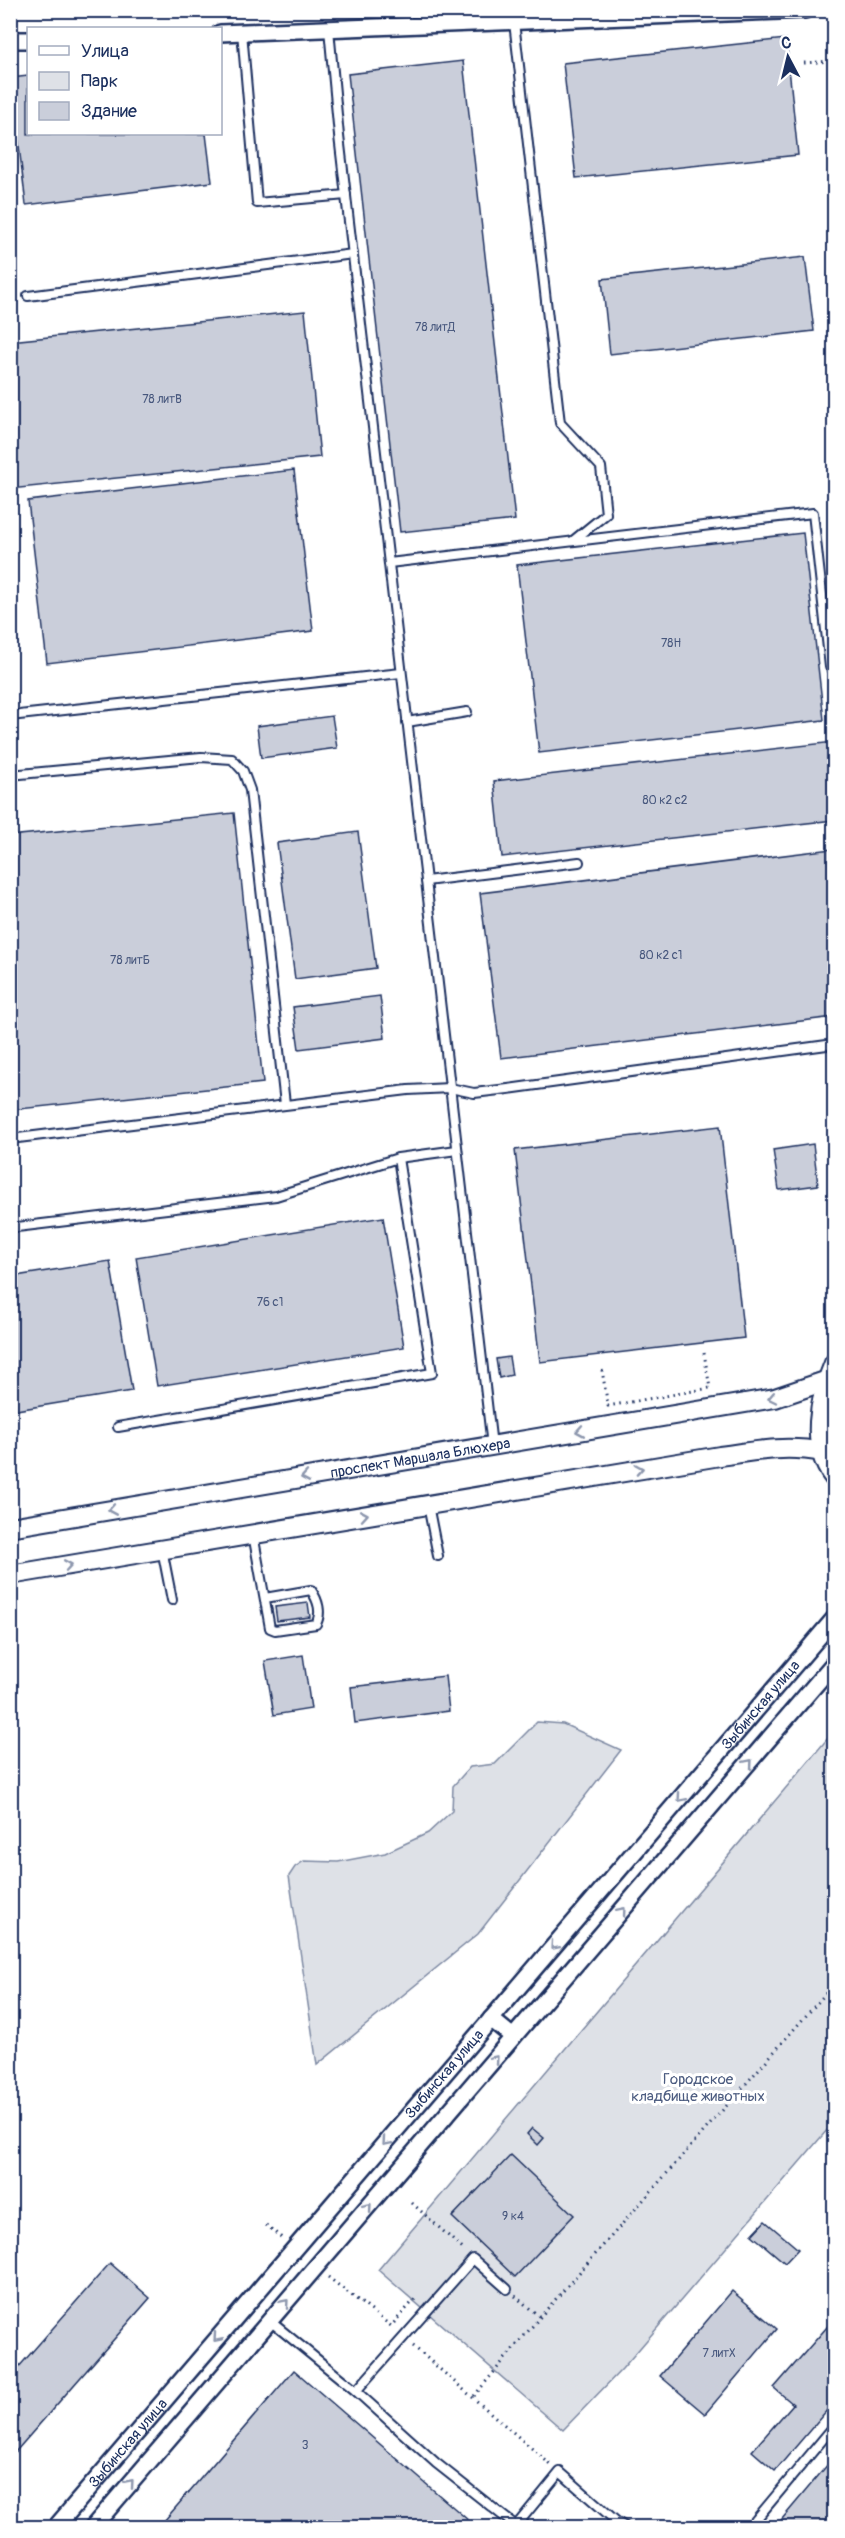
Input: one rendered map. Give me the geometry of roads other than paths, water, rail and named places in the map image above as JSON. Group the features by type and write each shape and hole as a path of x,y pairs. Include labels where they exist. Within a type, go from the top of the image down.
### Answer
{"street":[{"path":"222,33 805,10"},
{"path":"10,40 27,40"},
{"path":"831,1372 820,1412 822,1452 834,1478"},
{"name":"проспект Маршала Блюхера","path":"10,1527 775,1398 831,1372"},
{"path":"10,1575 720,1456 778,1448 799,1448 822,1452"},
{"name":"Зыбинская улица","path":"55,2528 834,1619"},
{"name":"Зыбинская улица","path":"92,2528 834,1663"},
{"path":"491,2019 513,2037"}],"lane":[{"path":"514,22 560,423 601,466 606,514 574,540"},
{"path":"329,29 346,195 492,1446"},
{"path":"242,32 257,203 346,195"},
{"path":"28,296 353,254"},
{"path":"389,563 813,513 830,667"},
{"path":"10,716 401,673"},
{"path":"407,722 467,712"},
{"path":"10,775 201,757 232,759 243,771 250,790 285,1104"},
{"path":"426,881 579,862"},
{"path":"10,1139 408,1090 450,1088 474,1093 834,1044"},
{"path":"17,1227 276,1196 398,1158 457,1150"},
{"path":"118,1427 432,1373 398,1158"},
{"path":"428,1504 438,1556"},
{"path":"253,1534 270,1628 276,1630 316,1624 320,1617 317,1598 311,1590 265,1598"},
{"path":"162,1550 172,1600"},
{"path":"356,2391 473,2259 507,2289"},
{"path":"270,2320 356,2391 436,2463 516,2526 560,2472 617,2522 627,2528"},
{"path":"752,2526 834,2426"}],"park label":[{"name":"Городское кладбище животных","path":"698,2088"}]}
